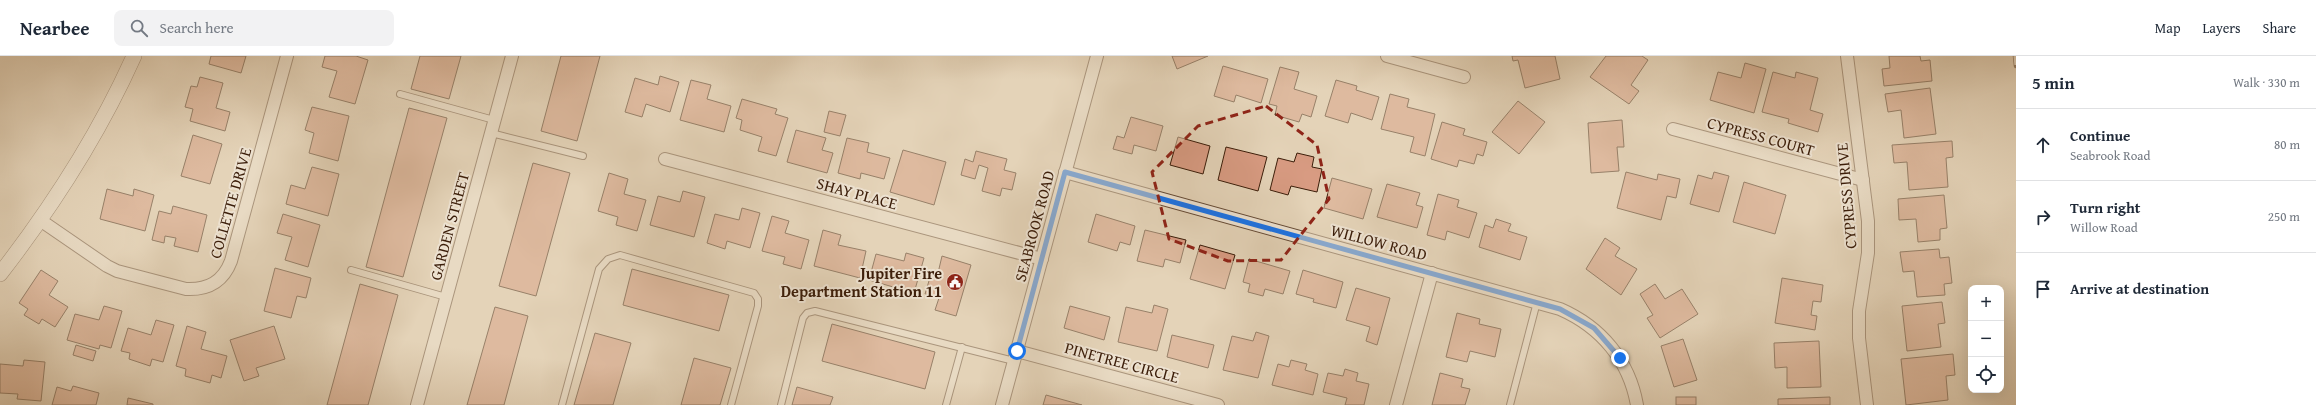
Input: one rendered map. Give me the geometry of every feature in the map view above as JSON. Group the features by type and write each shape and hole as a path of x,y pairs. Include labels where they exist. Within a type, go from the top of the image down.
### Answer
{"street":[{"path":"0,274 40,220 96,132 134,56"},
{"name":"COLLETTE DRIVE","path":"40,220 106,266 117,271 186,290 198,290 210,287 220,280 227,271 231,261 287,56"},
{"name":"GARDEN STREET","path":"417,405 512,56"},
{"name":"SEABROOK ROAD","path":"1002,405 1097,56"},
{"path":"1387,56 1464,77"},
{"name":"CYPRESS DRIVE","path":"1847,56 1868,221 1868,253 1859,311 1859,338 1867,405"},
{"name":"CYPRESS COURT","path":"1673,129 1863,180"},
{"name":"SHAY PLACE","path":"665,159 1042,259"},
{"name":"WILLOW ROAD","path":"1065,172 1537,302 1572,314 1603,337 1626,369 1637,405"},
{"path":"1396,405 1432,273"},
{"name":"PINETREE CIRCLE","path":"1016,356 1218,405"}],"lane":[{"path":"400,94 494,120"},
{"path":"491,133 583,156"},
{"path":"562,405 599,268 608,259 620,255 754,293 758,299 758,306 731,405"},
{"path":"351,270 446,297"},
{"path":"1510,405 1537,302"},
{"path":"781,405 803,318 807,313 815,311 962,348 1016,356"},
{"path":"946,405 962,348"}],"highlighted area":[{"path":"1266,106 1317,145 1329,199 1281,260 1228,261 1169,239 1152,172 1198,126"}],"building":[{"path":"211,56 246,56 241,73 209,64"},
{"path":"325,56 356,56 368,60 355,104 329,97 337,71 322,67"},
{"path":"420,56 461,56 449,99 411,89"},
{"path":"561,56 600,56 577,141 541,131"},
{"path":"1172,56 1208,56 1177,69"},
{"path":"1512,56 1555,56 1560,79 1525,88 1518,60 1513,61"},
{"path":"1606,56 1642,56 1648,60 1631,85 1639,91 1629,104 1590,77"},
{"path":"1889,56 1920,56 1921,61 1930,60 1932,81 1884,86 1882,69 1890,68"},
{"path":"1745,63 1766,69 1754,113 1710,100 1718,72 1741,78"},
{"path":"1223,66 1268,79 1261,103 1236,95 1234,102 1214,96"},
{"path":"1280,67 1299,72 1294,89 1317,96 1311,117 1302,114 1299,122 1275,115 1277,106 1269,104"},
{"path":"1773,72 1795,78 1796,72 1818,78 1810,110 1823,114 1818,132 1788,123 1789,119 1762,112"},
{"path":"660,76 679,82 670,112 646,104 642,117 625,112 635,78 658,85"},
{"path":"200,77 223,83 216,108 230,112 225,131 190,121 193,109 185,107 191,86 197,87"},
{"path":"691,80 711,85 707,99 731,106 724,132 680,120"},
{"path":"1336,80 1357,86 1356,90 1379,97 1372,120 1351,113 1348,123 1325,116"},
{"path":"1930,88 1936,134 1904,138 1901,110 1888,112 1885,94"},
{"path":"1390,94 1409,99 1407,107 1435,114 1425,156 1410,152 1414,137 1381,129"},
{"path":"742,99 777,109 775,114 788,118 776,156 758,151 762,137 740,130 742,120 736,118"},
{"path":"1518,101 1545,122 1519,154 1492,132"},
{"path":"312,107 349,116 338,161 309,153 314,133 305,130"},
{"path":"409,108 447,118 403,277 366,267"},
{"path":"829,111 846,115 840,136 824,132"},
{"path":"1131,117 1163,126 1156,151 1134,145 1132,154 1113,149 1117,136 1124,138"},
{"path":"1622,120 1624,147 1617,147 1619,171 1591,173 1588,123"},
{"path":"1442,122 1465,129 1463,135 1487,142 1483,156 1477,154 1474,164 1459,160 1457,167 1431,159"},
{"path":"796,130 826,138 822,150 833,153 827,173 787,162"},
{"path":"193,135 222,144 210,184 181,176"},
{"path":"1178,137 1210,146 1203,174 1170,165"},
{"path":"847,138 869,143 867,152 890,158 884,179 861,173 860,179 838,173"},
{"path":"1952,141 1953,157 1946,158 1948,187 1909,190 1907,162 1894,163 1892,145"},
{"path":"1226,147 1267,157 1258,191 1218,180"},
{"path":"903,150 946,162 934,205 890,192"},
{"path":"976,151 1007,159 1004,170 1016,173 1012,190 1002,188 1000,196 982,191 988,168 979,165 975,179 961,175 965,159 973,162"},
{"path":"1297,153 1314,157 1312,167 1322,169 1317,192 1291,186 1288,195 1270,190 1278,158 1294,162"},
{"path":"533,163 570,173 536,296 499,286"},
{"path":"312,167 339,174 328,216 286,204 291,185 305,189"},
{"path":"1626,172 1657,180 1658,174 1680,179 1676,198 1667,196 1661,220 1617,208"},
{"path":"1714,172 1729,176 1719,212 1690,204 1698,175 1712,179"},
{"path":"609,173 628,179 624,194 646,200 637,231 616,225 618,217 598,211"},
{"path":"1332,178 1372,189 1363,219 1324,208"},
{"path":"1744,182 1786,195 1775,234 1733,222"},
{"path":"1387,184 1420,193 1416,205 1423,207 1417,228 1377,217"},
{"path":"107,189 133,196 134,189 154,195 145,231 100,219"},
{"path":"683,191 705,197 694,237 650,225 658,196 680,202"},
{"path":"1438,194 1459,200 1457,207 1477,213 1469,238 1447,231 1445,240 1427,235"},
{"path":"1944,195 1947,228 1940,229 1940,240 1918,242 1916,219 1899,220 1898,199"},
{"path":"173,206 207,215 198,252 174,246 176,238 165,236 164,243 152,240 159,211 171,214"},
{"path":"742,208 760,213 750,248 727,241 725,249 707,243 715,214 739,220"},
{"path":"283,214 320,225 308,267 285,260 292,237 277,233"},
{"path":"1096,214 1135,226 1130,245 1120,242 1117,251 1088,242"},
{"path":"772,216 789,221 785,233 809,240 801,269 783,264 785,257 762,251"},
{"path":"1496,219 1511,224 1508,231 1527,237 1520,260 1479,247 1485,225 1493,228"},
{"path":"823,230 841,235 838,245 866,251 860,278 814,266"},
{"path":"1145,230 1186,240 1180,263 1165,259 1163,267 1137,261"},
{"path":"1605,238 1620,248 1615,256 1637,269 1621,295 1586,269"},
{"path":"1200,245 1235,255 1225,289 1190,279"},
{"path":"1939,249 1940,258 1949,257 1952,283 1944,284 1945,295 1917,297 1914,271 1903,272 1900,252"},
{"path":"906,253 924,258 914,293 869,280 876,254 904,261"},
{"path":"942,256 971,265 956,316 935,310 939,298 925,294 932,271 938,273"},
{"path":"1249,259 1290,271 1283,294 1265,289 1263,296 1248,292 1250,284 1243,282"},
{"path":"275,268 311,278 306,298 297,296 291,318 264,311"},
{"path":"632,269 729,295 719,331 623,305"},
{"path":"41,270 58,281 49,295 68,307 55,327 42,319 39,324 24,315 28,309 19,303"},
{"path":"1303,270 1343,282 1336,308 1313,302 1314,299 1296,294"},
{"path":"1782,278 1823,285 1821,302 1813,301 1811,315 1817,316 1815,330 1775,323"},
{"path":"360,284 398,295 368,405 327,405"},
{"path":"1655,284 1665,299 1682,289 1698,314 1660,338 1647,318 1653,315 1640,294"},
{"path":"1356,288 1390,298 1377,345 1366,341 1370,327 1346,320"},
{"path":"1942,302 1945,323 1938,324 1941,347 1907,351 1902,306"},
{"path":"1154,305 1168,309 1157,351 1118,342 1126,307 1152,313"},
{"path":"104,306 122,311 111,348 100,345 99,349 67,340 75,314 99,320"},
{"path":"1070,306 1110,317 1104,340 1064,328"},
{"path":"495,307 528,316 504,405 467,405"},
{"path":"1457,313 1480,319 1479,324 1501,329 1495,357 1470,351 1467,362 1446,357"},
{"path":"156,320 174,325 163,362 152,359 150,366 129,359 130,353 121,351 128,328 151,335"},
{"path":"832,324 935,352 925,389 822,361"},
{"path":"187,326 206,332 201,349 227,356 221,378 212,375 210,383 185,376 186,369 176,366"},
{"path":"274,326 285,359 256,368 259,376 244,381 230,340"},
{"path":"1256,332 1269,336 1258,378 1223,370 1232,336 1253,341"},
{"path":"595,333 631,343 613,405 574,405"},
{"path":"1172,335 1214,345 1208,368 1167,357"},
{"path":"1683,339 1697,380 1674,387 1661,346"},
{"path":"1819,341 1821,387 1787,388 1787,367 1775,368 1774,343"},
{"path":"76,345 96,351 93,361 73,355"},
{"path":"1953,354 1955,375 1946,376 1948,400 1906,405 1901,359"},
{"path":"694,358 731,368 720,405 681,405"},
{"path":"24,360 45,362 41,401 17,399 18,394 0,393 0,364 23,366"},
{"path":"1291,360 1307,364 1305,370 1318,374 1313,395 1272,385 1278,364 1289,367"},
{"path":"1345,369 1358,373 1356,381 1369,384 1364,405 1345,405 1347,398 1323,392 1328,373 1343,376"},
{"path":"1440,373 1463,379 1461,387 1470,389 1465,405 1432,405"},
{"path":"73,386 99,393 96,405 52,405 57,387 71,391"},
{"path":"797,387 833,397 830,405 792,405"},
{"path":"1046,395 1082,405 1043,405"},
{"path":"1676,397 1696,397 1696,405 1676,405"},
{"path":"1830,397 1830,405 1778,405 1778,399"},
{"path":"128,398 153,404 153,405 127,405"}],"railway":[{"path":"2015,56 2016,66"}],"place":[{"name":"Jupiter Fire Department Station 11","path":"955,282"}],"route":[{"path":"1017,351 1065,172 1560,309 1583,320 1594,328 1620,358"}]}
